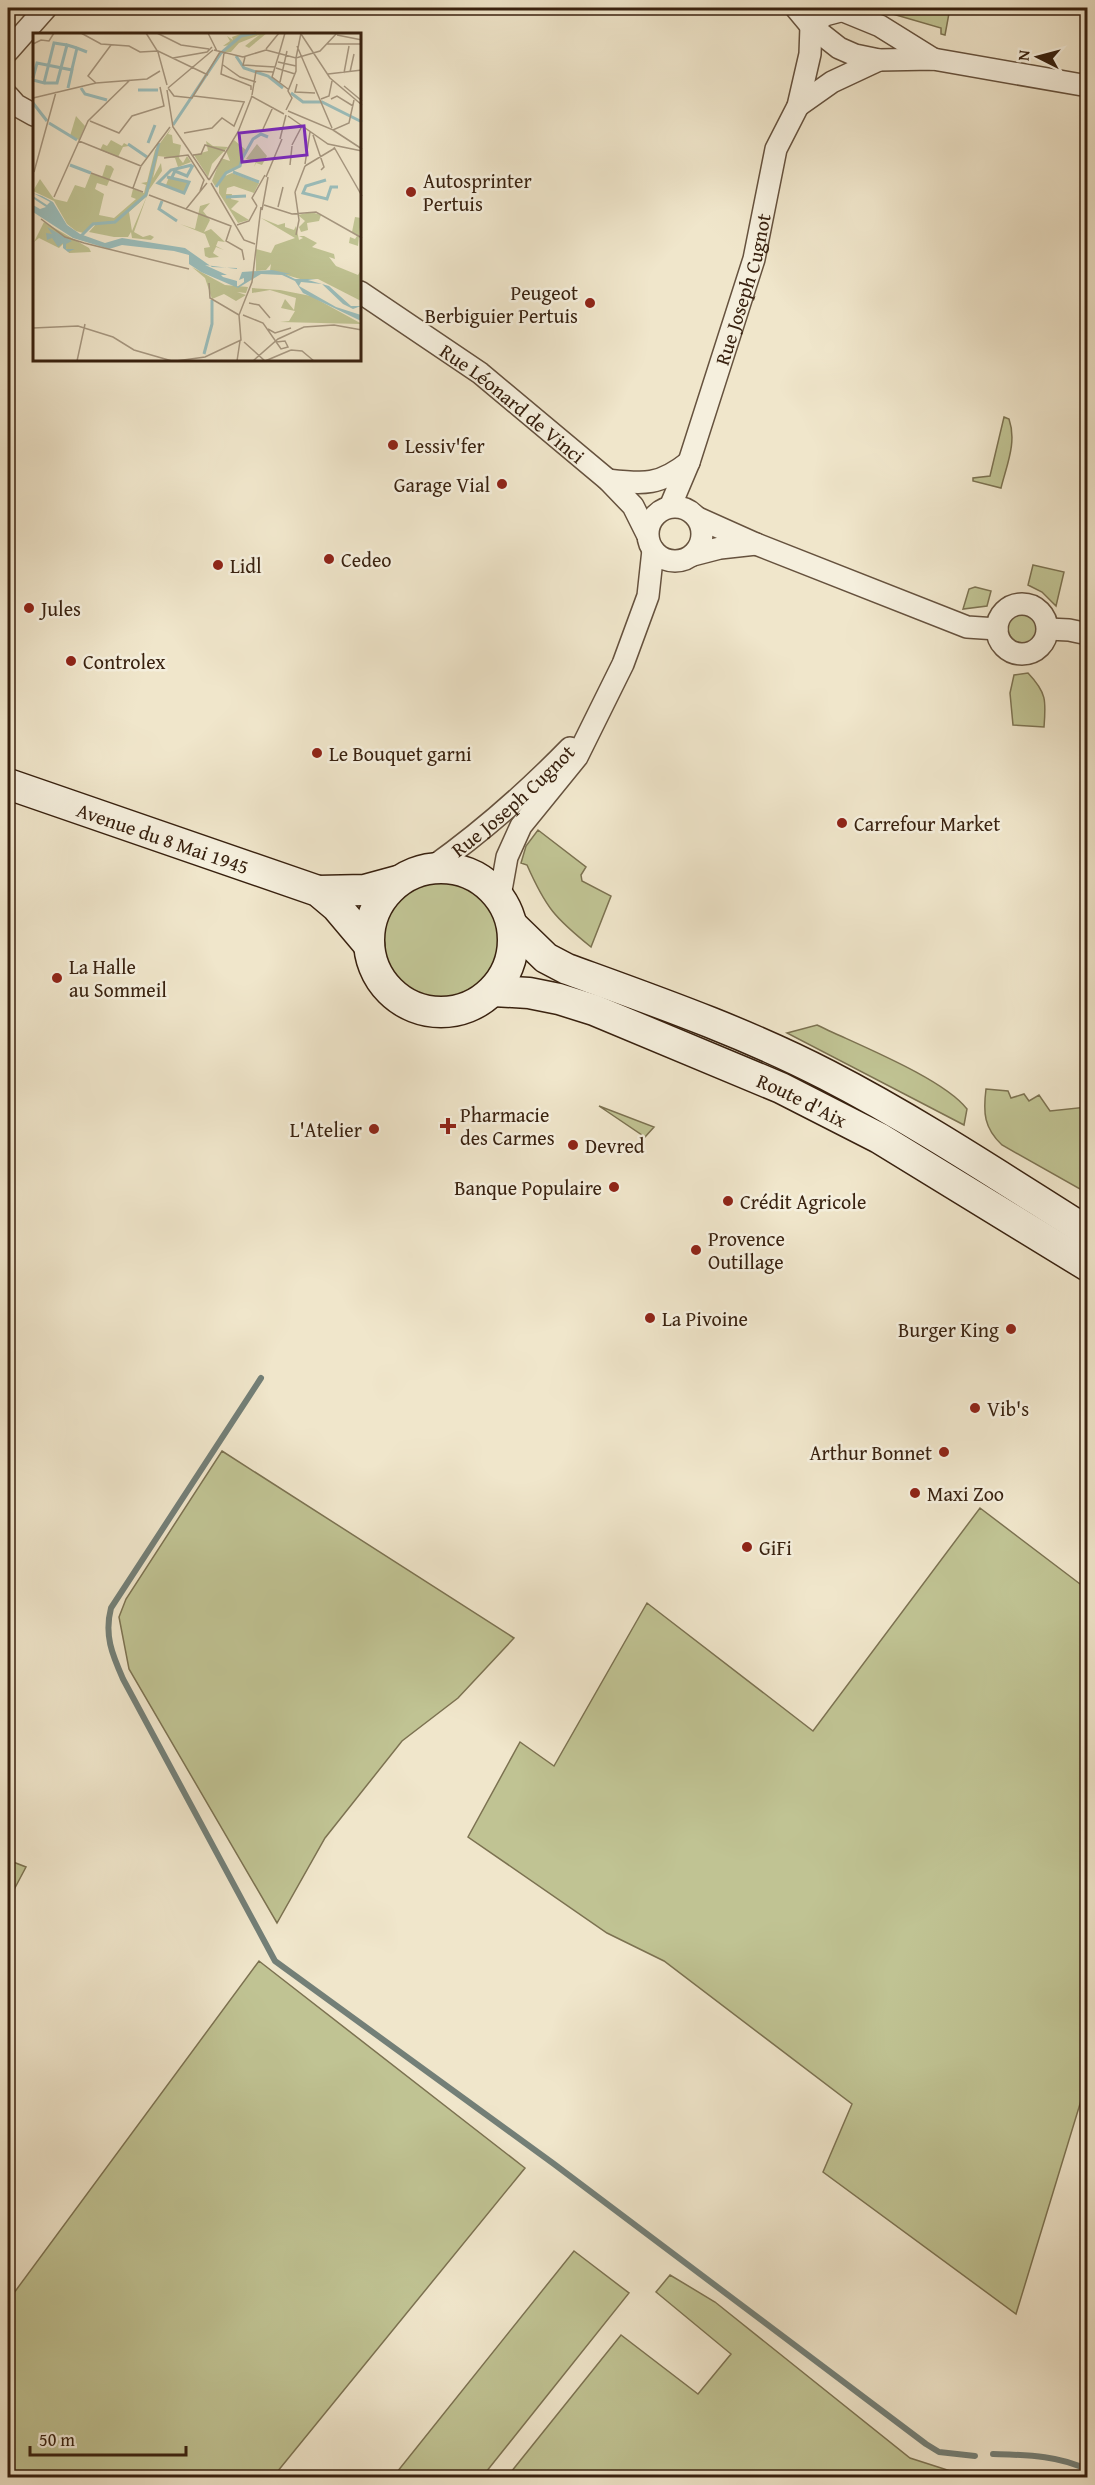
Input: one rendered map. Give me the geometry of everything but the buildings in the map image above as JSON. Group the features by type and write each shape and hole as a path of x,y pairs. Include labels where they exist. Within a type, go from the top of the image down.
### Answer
{"main road":[{"name":"Avenue du 8 Mai 1945","path":"8,784 318,891 366,890 398,881"},
{"path":"431,867 450,867 469,872 486,882 500,896 513,926 513,949 506,972 493,991 469,1007 451,1012 432,1012 416,1008 400,1000 388,989 372,960 369,945 371,921 382,898 398,881 414,872 431,867"},
{"name":"Avenue du 8 Mai 1945","path":"318,891 337,907 369,945"},
{"name":"Route d'Aix","path":"513,926 546,958 567,969 728,1028 834,1078 915,1122 1088,1232"},
{"name":"Route d'Aix","path":"493,991 529,993 594,1010 781,1088 879,1138 1088,1266"}],"street":[{"path":"8,51 46,8"},
{"path":"796,8 811,26 839,48 855,55 879,60 933,59 1088,86"},
{"path":"811,26 825,15 840,9 880,26 933,59"},
{"path":"855,55 862,38 865,20"},
{"name":"Rue Joseph Cugnot","path":"680,510 686,468 754,259 776,149 798,106 810,54 811,26"},
{"name":"Rue Joseph Cugnot","path":"832,82 855,55"},
{"name":"Rue Joseph Cugnot","path":"798,106 832,82 879,60"},
{"path":"8,96 16,105 33,114"},
{"name":"Rue Léonard de Vinci","path":"362,293 480,373 608,480 633,506 650,542"},
{"path":"608,480 641,484 654,483 686,468"},
{"path":"608,480 644,499 680,510 756,544 968,627 997,629"},
{"path":"684,558 702,541 701,525 680,510 657,513 650,522 650,542 658,556 684,558 720,548 756,544"},
{"name":"Rue Joseph Cugnot","path":"500,896 507,857 521,826 577,758 622,664 648,596 650,542"},
{"name":"Rue Joseph Cugnot","path":"648,596 684,558"},
{"path":"1021,603 1040,610 1046,619 1048,629 1041,646 1025,655 1015,654 1006,649 999,640 997,629 1004,612 1011,606 1021,603"},
{"path":"1048,629 1088,634"},
{"name":"Rue Joseph Cugnot","path":"431,867 470,840 516,802 590,728"}],"green space":[{"path":"872,8 950,8 945,35 941,34 941,28"},
{"path":"1004,417 1009,419 1012,445 1001,488 973,481 973,478 990,476"},
{"path":"1033,565 1064,572 1056,606 1042,592 1028,585"},
{"path":"975,587 991,591 987,606 963,609 969,589"},
{"path":"1023,613 1029,614 1037,622 1037,634 1029,642 1023,643 1017,642 1009,634 1008,628 1009,622 1017,614"},
{"path":"1028,673 1039,686 1044,698 1044,727 1013,725 1010,693 1014,675"},
{"path":"538,830 586,867 581,875 582,881 611,896 591,947 560,920 540,892 527,865 521,863 526,846"},
{"path":"442,881 465,885 484,898 497,917 501,940 497,963 484,982 465,995 442,999 419,995 400,982 387,963 383,940 387,917 400,898 419,885"},
{"path":"817,1025 898,1062 939,1085 967,1109 964,1125 787,1033"},
{"path":"986,1089 1008,1091 1011,1098 1024,1094 1029,1101 1039,1095 1050,1111 1087,1107 1087,1193 1002,1145 996,1139 986,1120"},
{"path":"599,1106 654,1127 645,1137"},
{"path":"222,1451 514,1638 458,1698 402,1741 325,1838 277,1923 129,1669 119,1617 126,1599"},
{"path":"980,1508 1088,1590 1087,2081 1016,2314 823,2172 852,2104 664,1961 607,1933 468,1837 520,1742 554,1766 647,1603 813,1731"},
{"path":"8,1860 26,1867 8,1901"},
{"path":"259,1961 525,2168 273,2477 8,2477 8,2301"},
{"path":"574,2251 629,2293 482,2477 393,2477"},
{"path":"670,2275 715,2302 910,2458 969,2477 507,2477 621,2335 698,2394 731,2354 656,2292"},
{"path":"1019,2473 1029,2477 969,2477"}],"waterway":[{"path":"261,1378 111,1608 108,1627 113,1653 123,1679 275,1961 554,2164 926,2444 939,2452 975,2456"},
{"path":"993,2454 1054,2459 1088,2470"}],"place":[{"name":"Autosprinter Pertuis","path":"411,192"},
{"name":"Peugeot Berbiguier Pertuis","path":"590,303"},
{"name":"Lessiv'fer","path":"393,445"},
{"name":"Garage Vial","path":"502,484"},
{"name":"Cedeo","path":"329,559"},
{"name":"Lidl","path":"218,565"},
{"name":"Jules","path":"29,608"},
{"name":"Controlex","path":"71,661"},
{"name":"Le Bouquet garni","path":"317,753"},
{"name":"Carrefour Market","path":"842,823"},
{"name":"La Halle au Sommeil","path":"57,978"},
{"name":"Pharmacie des Carmes","path":"448,1126"},
{"name":"L'Atelier","path":"374,1129"},
{"name":"Devred","path":"573,1145"},
{"name":"Banque Populaire","path":"614,1187"},
{"name":"Crédit Agricole","path":"728,1201"},
{"name":"Provence Outillage","path":"696,1250"},
{"name":"La Pivoine","path":"650,1318"},
{"name":"Burger King","path":"1011,1329"},
{"name":"Vib's","path":"975,1408"},
{"name":"Arthur Bonnet","path":"944,1452"},
{"name":"Maxi Zoo","path":"915,1493"},
{"name":"GiFi","path":"747,1547"}]}
